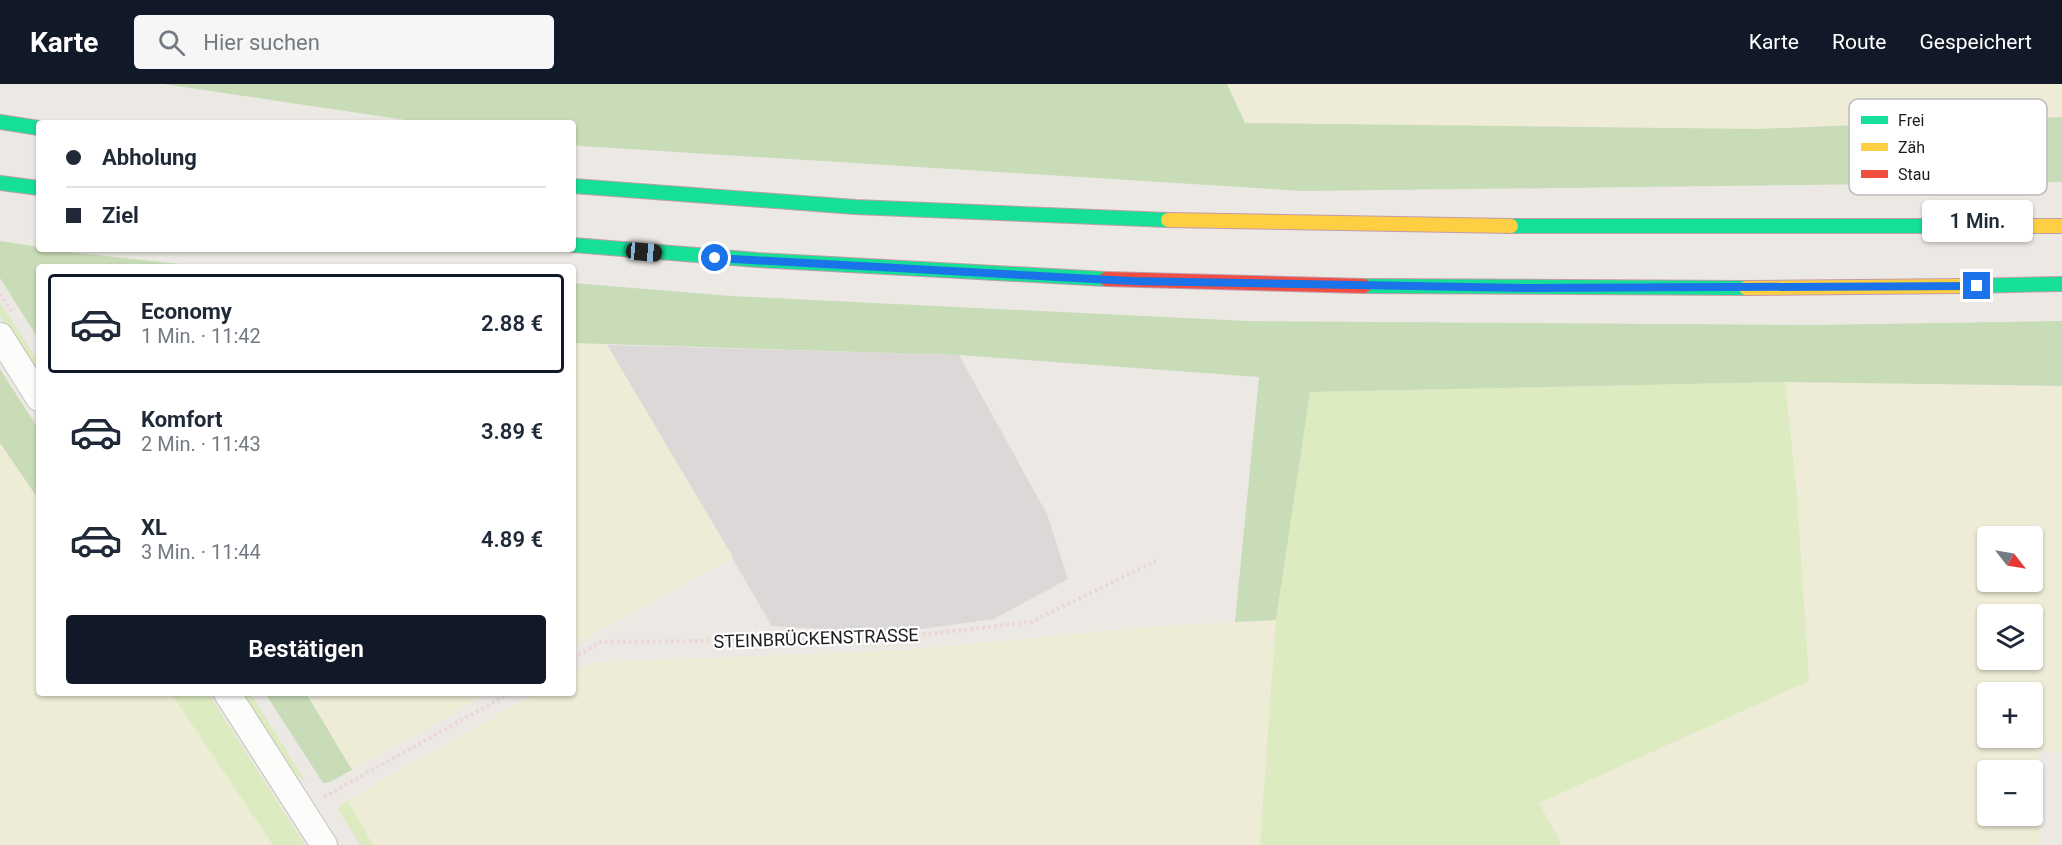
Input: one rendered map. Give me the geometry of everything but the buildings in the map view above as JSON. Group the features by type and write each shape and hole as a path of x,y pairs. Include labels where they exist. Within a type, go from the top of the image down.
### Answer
{"highway":[{"path":"0,122 36,128"},
{"path":"0,183 36,188"},
{"path":"576,186 735,201 1126,221 1519,227 2062,226"},
{"path":"576,245 738,260 1131,281 1525,288 1913,287 2062,284"}],"street":[{"path":"0,336 36,393"},
{"path":"229,696 324,845"}],"path":[{"name":"STEINBRÜCKENSTRASSE","path":"576,656 601,642 884,639 1031,622 1156,561"},
{"path":"302,808 505,696"}],"shaded area":[{"path":"1227,84 2062,84 2062,117 2047,118 2047,99 1849,99 1849,125 1757,129 1245,123"},
{"path":"576,343 607,345 733,557 576,644"},
{"path":"607,345 959,355 1047,514 1068,579 994,619 893,633 772,626"},
{"path":"1785,382 2062,386 2062,845 2061,753 2039,749 2039,760 1977,760 1977,826 2041,826 2041,845 1562,845 1539,803 1809,681 1797,496"},
{"path":"0,443 36,496 36,696 173,696 273,845 0,845"},
{"path":"1276,620 1260,845 373,845 347,800 531,696 576,696 576,670 592,662 904,650 1157,626"},
{"path":"308,696 485,696 352,770"}],"green space":[{"path":"163,84 1227,84 1245,123 1757,129 1849,125 1849,185 1303,191 581,146 576,145 576,120 406,120"},
{"path":"2062,117 2062,182 2047,182 2047,118"},
{"path":"0,241 36,247 36,252 67,252 181,264 36,264 36,335 0,278"},
{"path":"576,283 731,296 1247,321 1812,325 2062,321 2062,386 1785,382 1310,392 1276,620 1235,622 1259,377 959,355 576,343"},
{"path":"0,302 36,358 36,371 0,316"},
{"path":"0,369 36,425 36,496 0,443"},
{"path":"1785,382 1797,496 1809,681 1539,803 1562,845 1260,845 1276,620 1310,392"},
{"path":"173,696 210,696 305,845 273,845"},
{"path":"244,696 252,696 305,780 295,776"},
{"path":"267,696 308,696 352,770 330,782 323,783"},
{"path":"347,800 373,845 360,845 338,809"}],"traffic: fast":[{"path":"0,122 36,128"},
{"path":"0,183 36,188"},
{"path":"576,186 855,207 1168,220"},
{"path":"1511,226 1981,226"},
{"path":"576,245 758,260 1106,279"},
{"path":"1964,286 2062,284"},
{"path":"1364,286 1746,288"}],"traffic: slow":[{"path":"1168,220 1511,226"},
{"path":"1981,226 2062,226"},
{"path":"1746,288 1964,286"}],"traffic: jam":[{"path":"1106,279 1364,286"}],"route":[{"path":"715,258 1131,281 1525,288 1977,286"}]}
